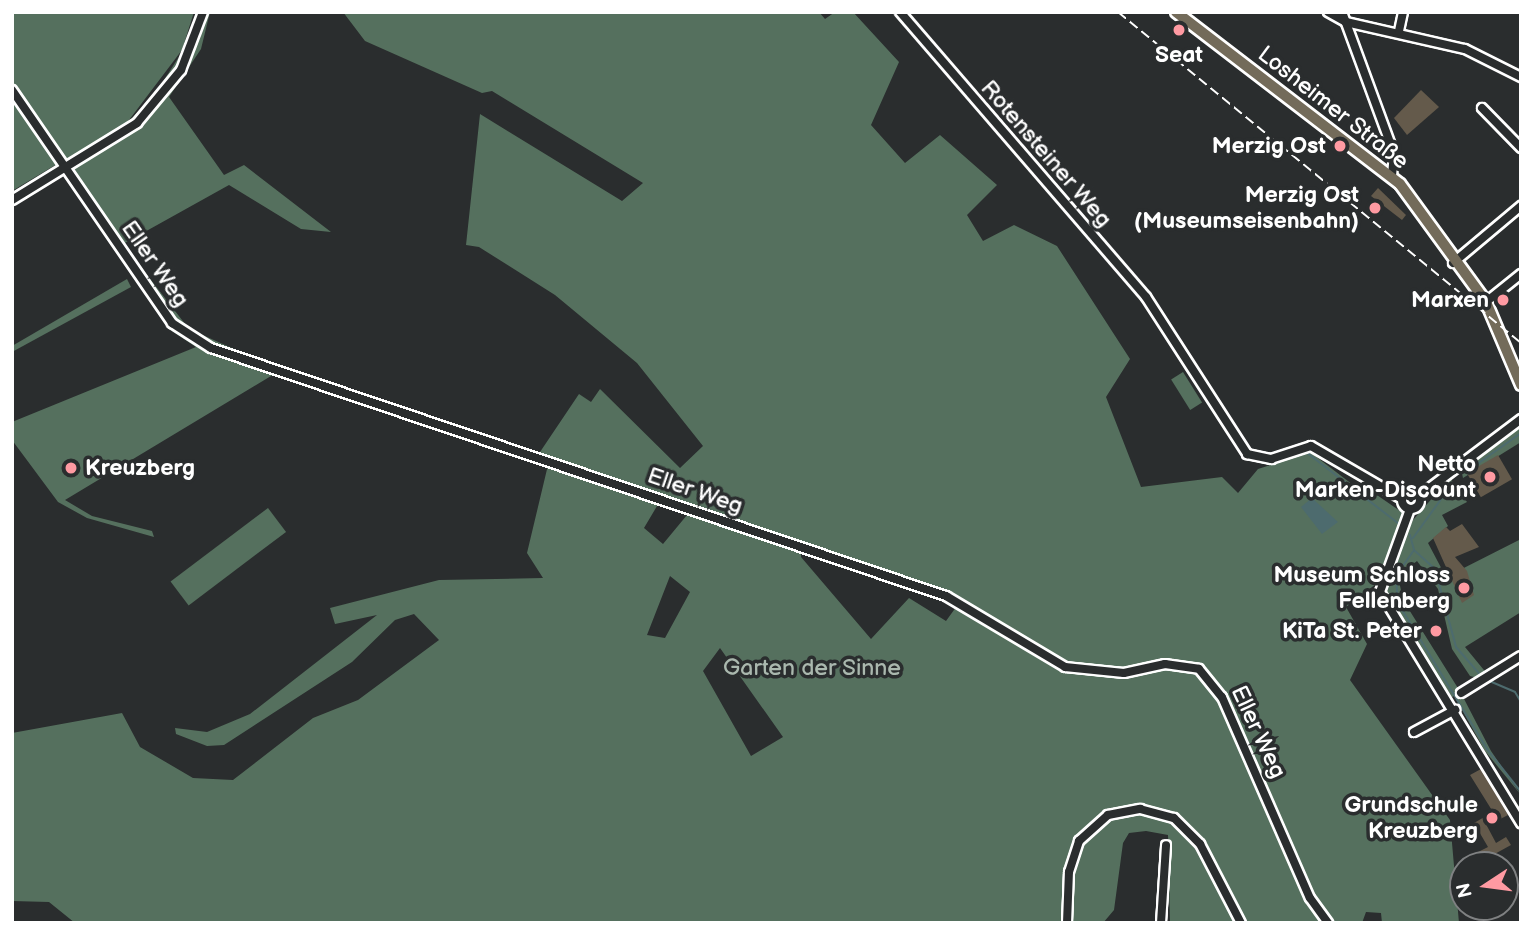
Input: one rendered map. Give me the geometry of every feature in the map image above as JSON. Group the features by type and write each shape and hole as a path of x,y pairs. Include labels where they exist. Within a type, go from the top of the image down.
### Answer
{"main road":[{"name":"Losheimer Straße","path":"1176,12 1392,176 1453,263 1486,302 1521,385"}],"street":[{"path":"12,200 65,167 104,147 160,99 181,70 203,12"},
{"name":"Rotensteiner Weg","path":"900,12 1146,297 1235,439 1258,459 1311,446 1402,499"},
{"path":"1328,12 1346,22 1399,31 1465,49 1521,77"},
{"path":"1342,12 1394,153 1392,176"},
{"path":"1399,31 1403,12"},
{"name":"Eller Weg","path":"12,90 172,323 211,348 946,596 1065,667 1124,673 1165,664 1199,669 1222,697 1310,898 1328,923"},
{"path":"1482,108 1521,148"},
{"path":"1453,263 1521,206"},
{"path":"1486,302 1521,274"},
{"path":"1521,419 1419,496 1418,506 1410,509 1380,592 1455,710 1521,823"},
{"path":"1410,509 1402,499 1408,491 1419,496"},
{"path":"1461,693 1521,656"},
{"path":"1414,732 1455,710"},
{"path":"1067,923 1069,872 1079,841 1108,815 1140,809 1174,818 1200,844 1241,923"},
{"path":"1161,923 1166,845"}],"green space":[{"path":"12,12 194,12 182,50 126,124 155,94 184,49 196,12 210,12 201,49 169,97 224,175 244,165 331,232 301,229 229,185 123,244 67,158 12,191"},
{"name":"Garten der Sinne","path":"343,12 819,12 825,19 835,12 853,12 899,62 871,125 905,163 940,135 997,185 967,215 983,241 1014,225 1057,246 1130,359 1106,397 1141,487 1222,477 1238,493 1258,469 1310,452 1370,498 1374,493 1403,513 1376,584 1346,607 1367,644 1350,680 1450,820 1453,851 1449,851 1449,921 1459,923 1382,923 1381,913 1366,912 1362,923 1170,923 1168,835 1146,831 1129,833 1123,843 1114,910 1103,923 75,923 49,902 12,901 12,733 122,713 140,747 193,778 233,780 313,718 358,700 439,640 414,614 395,620 352,662 224,745 207,746 176,734 175,728 207,732 250,714 377,615 335,624 330,608 439,580 543,578 527,553 548,465 540,452 579,394 591,402 600,389 680,468 703,446 637,363 555,295 479,247 466,245 480,114 622,201 643,183 492,91 482,93 365,41","holes":["660,501 687,515 663,544 644,528","801,547 959,603 946,621 909,598 871,639 801,557","670,576 690,592 665,638 647,635","720,648 783,737 751,756 703,671"]},
{"path":"123,244 189,329 281,370 65,500 92,516 152,531 154,537 87,518 58,502 12,440 12,422 196,347 169,329 141,288"},
{"path":"127,279 131,287 12,352 12,346"},
{"path":"1183,372 1202,403 1190,410 1171,379"},
{"path":"1521,425 1521,442 1463,478 1461,469"},
{"path":"1450,478 1467,502 1442,515 1448,526 1428,543 1446,577 1521,539 1521,612 1465,647 1488,675 1482,679 1470,676 1452,649 1438,589 1417,561 1398,576 1403,600 1461,693 1452,697 1389,602 1384,581 1413,520"},
{"path":"268,508 286,532 189,605 171,581"},
{"path":"1462,695 1491,751 1521,795 1485,751 1456,699"}],"water":[{"path":"1312,498 1338,522 1322,534 1301,507"}],"building":[{"path":"1421,90 1439,107 1407,135 1394,118"},
{"path":"1378,188 1406,215 1402,220 1371,196"},
{"name":"Netto Marken-Discount","path":"1498,455 1512,479 1481,497 1467,473"},
{"path":"1462,524 1479,547 1455,557 1467,571 1474,595 1462,603 1433,538 1446,527 1450,531"},
{"name":"Grundschule Kreuzberg","path":"1481,769 1508,815 1487,826 1496,843 1506,837 1511,845 1500,851 1480,851 1488,847 1474,823 1493,812 1470,775"}],"waterway":[{"path":"1466,472 1521,433"},
{"path":"1306,452 1398,523"},
{"path":"1413,538 1449,488"},
{"path":"1410,535 1414,550 1396,576 1398,603 1487,749 1521,792"},
{"path":"1415,551 1435,569 1456,647 1482,677"},
{"path":"1487,680 1515,692 1521,702"}],"railway":[{"path":"1118,12 1521,343"}],"place":[{"name":"Seat","path":"1179,30"},
{"name":"Merzig Ost","path":"1340,146"},
{"name":"Merzig Ost (Museumseisenbahn)","path":"1375,208"},
{"name":"Marxen","path":"1503,300"},
{"name":"Kreuzberg","path":"71,468"},
{"name":"Netto Marken-Discount","path":"1490,477"},
{"name":"Museum Schloss Fellenberg","path":"1464,588"},
{"name":"KiTa St. Peter","path":"1436,631"},
{"name":"Grundschule Kreuzberg","path":"1492,818"}]}
